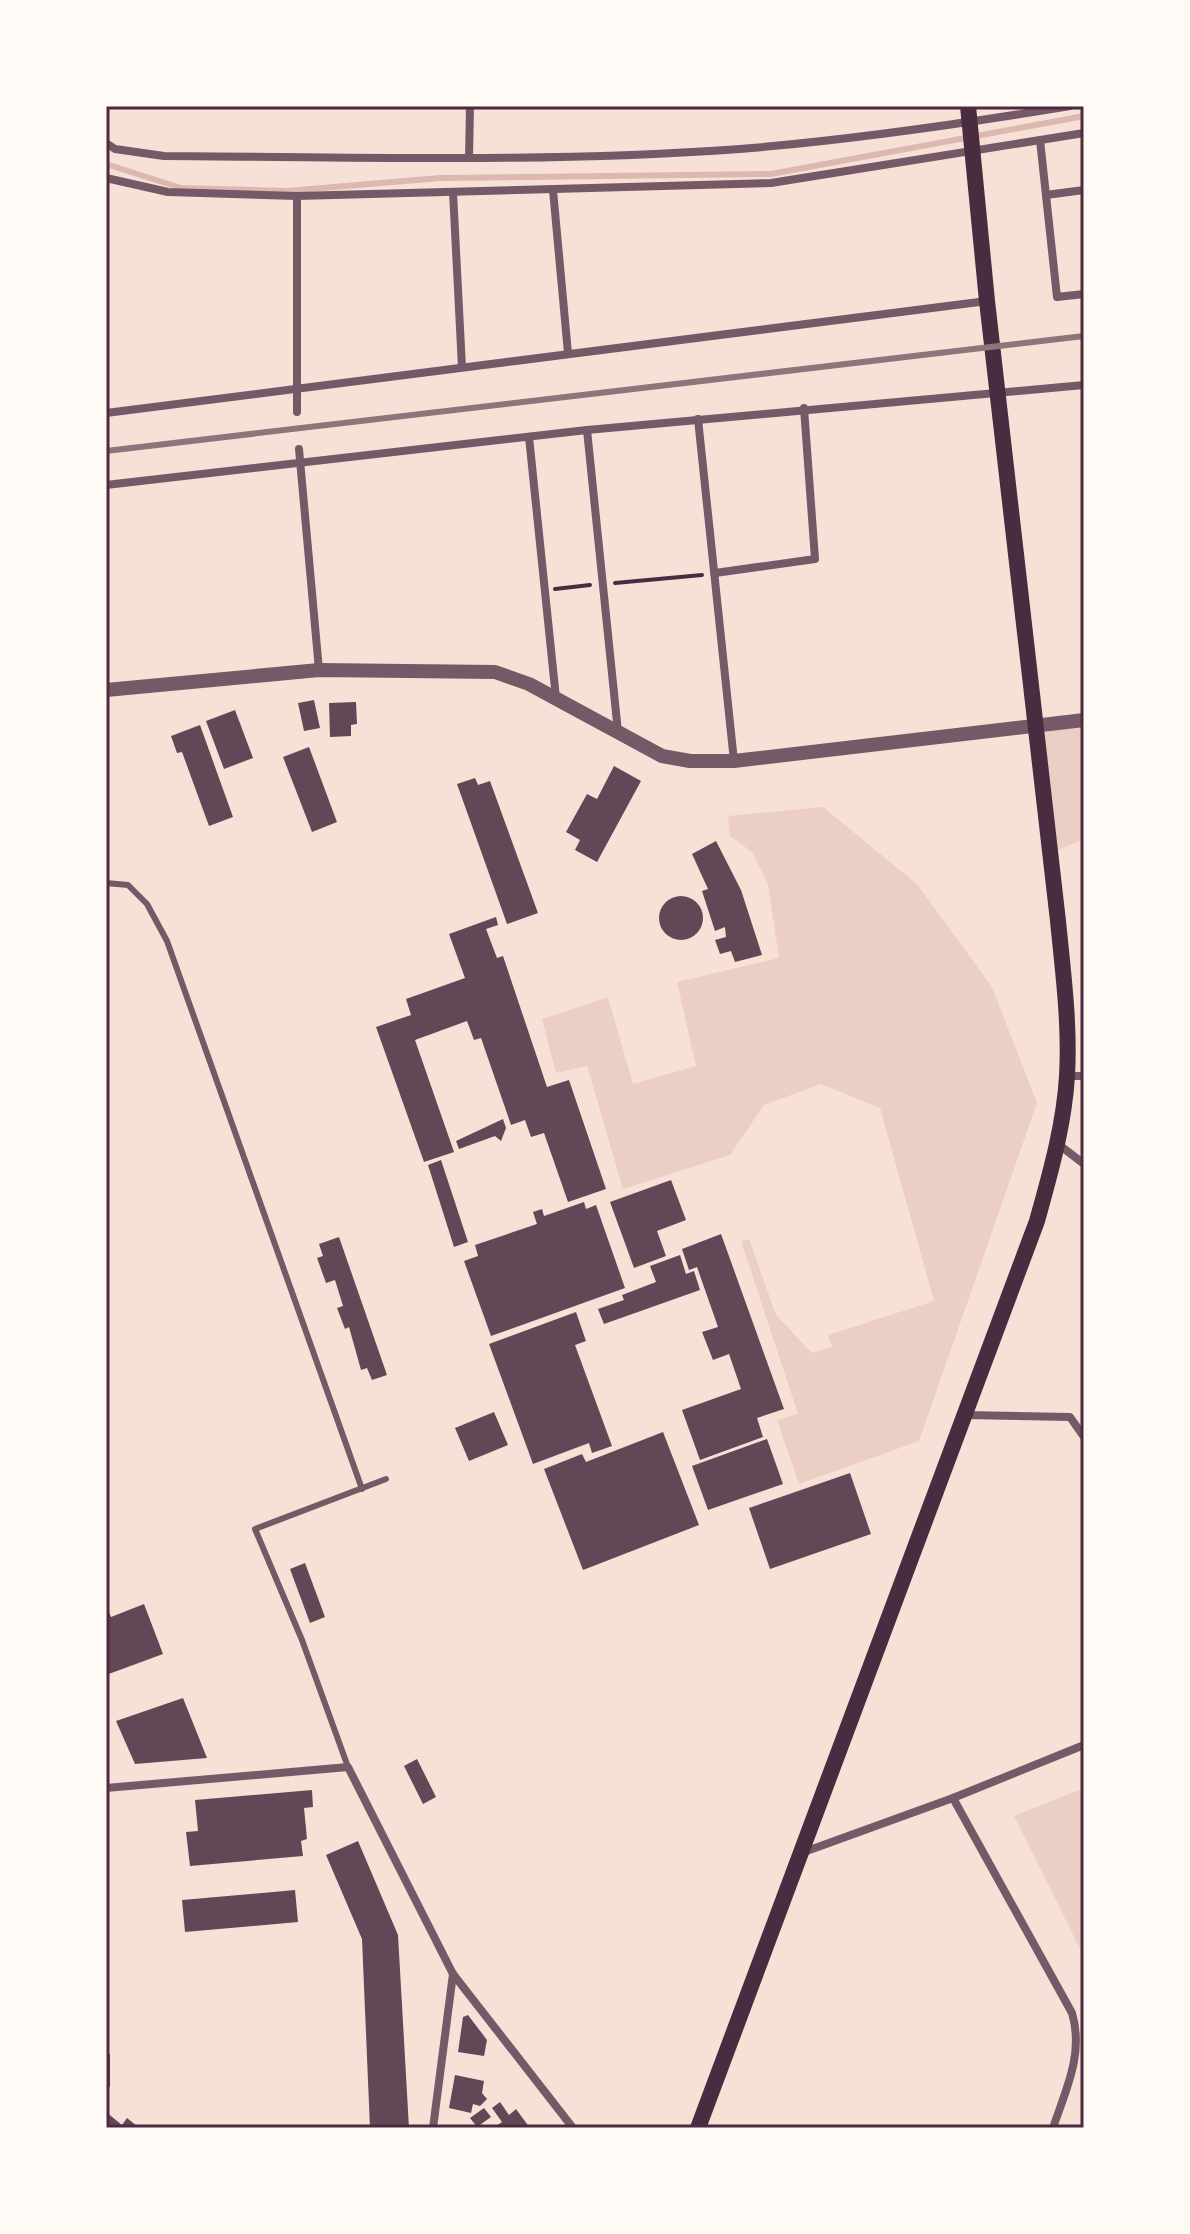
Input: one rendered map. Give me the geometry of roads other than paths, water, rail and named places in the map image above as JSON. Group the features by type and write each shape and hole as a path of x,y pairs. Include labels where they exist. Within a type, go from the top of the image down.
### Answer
{"main road":[{"path":"698,2128 1037,1221 1076,1076 997,393 969,114"}],"street":[{"path":"469,158 470,106"},
{"path":"106,143 115,149 164,156 469,158 739,149 969,114 1070,106"},
{"path":"106,178 168,192 297,196 771,183 1084,133"},
{"path":"1040,140 1057,297 1084,294"},
{"path":"553,190 568,353"},
{"path":"1046,195 1084,190"},
{"path":"453,192 462,367"},
{"path":"297,196 297,412"},
{"path":"106,413 987,301"},
{"path":"106,485 587,430 1084,385"},
{"path":"715,573 815,559 804,408"},
{"path":"698,419 734,761"},
{"path":"587,430 618,733"},
{"path":"529,437 556,699"},
{"path":"299,449 319,670"},
{"path":"106,690 319,670 495,672 529,684 662,756 690,761 734,761 1084,720"},
{"path":"1058,1144 1084,1164"},
{"path":"964,1415 1070,1417 1084,1437"},
{"path":"799,1853 953,1798 1084,1745"},
{"path":"106,1788 348,1767 453,1974 573,2128"},
{"path":"953,1798 1072,2013 1078,2034 1078,2052 1053,2128"},
{"path":"433,2128 453,1974"}],"lane":[{"path":"106,883 128,885 147,904 167,941 362,1489"},
{"path":"348,1767 302,1640 255,1529 386,1479"}],"waterway":[{"path":"106,164 181,188 287,191 440,178 771,174 1084,116"}],"railway":[{"path":"106,451 1084,336"}]}
